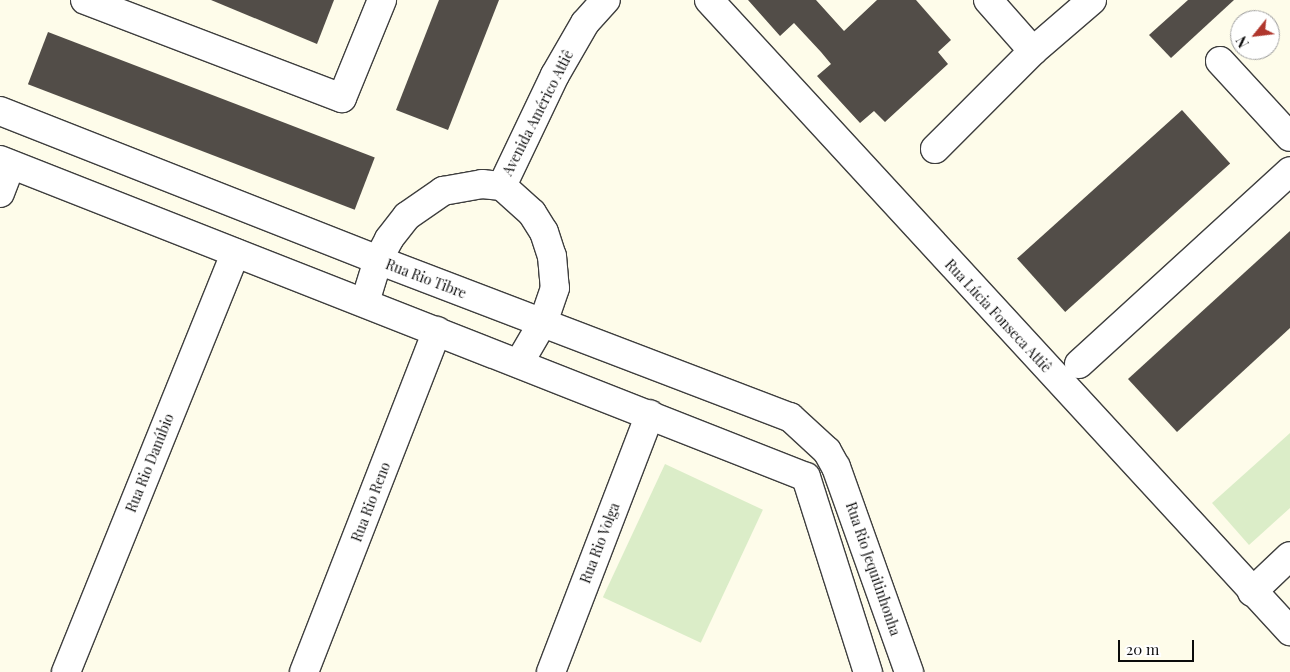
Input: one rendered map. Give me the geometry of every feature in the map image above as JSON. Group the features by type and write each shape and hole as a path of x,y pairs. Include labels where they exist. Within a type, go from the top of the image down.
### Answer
{"street":[{"path":"85,0 342,98 382,0"},
{"name":"Avenida Américo Attiê","path":"365,302 378,260 389,239 407,216 428,200 459,186 482,184 502,186 555,74 585,23 606,0"},
{"name":"Rua Lúcia Fonseca Attiê","path":"708,0 1290,631"},
{"path":"988,0 1033,51"},
{"path":"935,150 1033,51 1092,0"},
{"path":"1220,62 1290,137"},
{"name":"Rua Rio Tibre","path":"0,111 378,260 790,417 820,444 836,467"},
{"path":"0,193 5,163 650,414 806,478 836,467"},
{"path":"1079,364 1290,171"},
{"path":"502,186 532,213 544,232 552,256 555,288 543,322 519,363"},
{"name":"Rua Rio Danúbio","path":"66,672 235,254"},
{"name":"Rua Rio Reno","path":"304,672 437,331"},
{"name":"Rua Rio Volga","path":"551,672 650,414"},
{"name":"Rua Rio Jequitinhonha","path":"836,467 909,672"},
{"path":"806,478 868,672"},
{"path":"1252,592 1290,556"}],"green space":[{"path":"1290,433 1290,508 1249,545 1212,503"},
{"path":"665,464 763,510 701,643 603,597"}],"building":[{"path":"211,0 334,0 317,44"},
{"path":"439,0 499,0 448,130 396,110"},
{"path":"748,0 816,0 844,31 877,0 916,0 951,40 938,52 948,64 885,122 874,111 860,123 817,76 831,64 821,52 794,23 780,36"},
{"path":"1188,0 1234,0 1171,58 1149,35"},
{"path":"48,32 375,157 355,210 28,84"},
{"path":"1182,110 1230,164 1065,312 1017,259"},
{"path":"1290,231 1290,328 1177,432 1128,379"}]}
